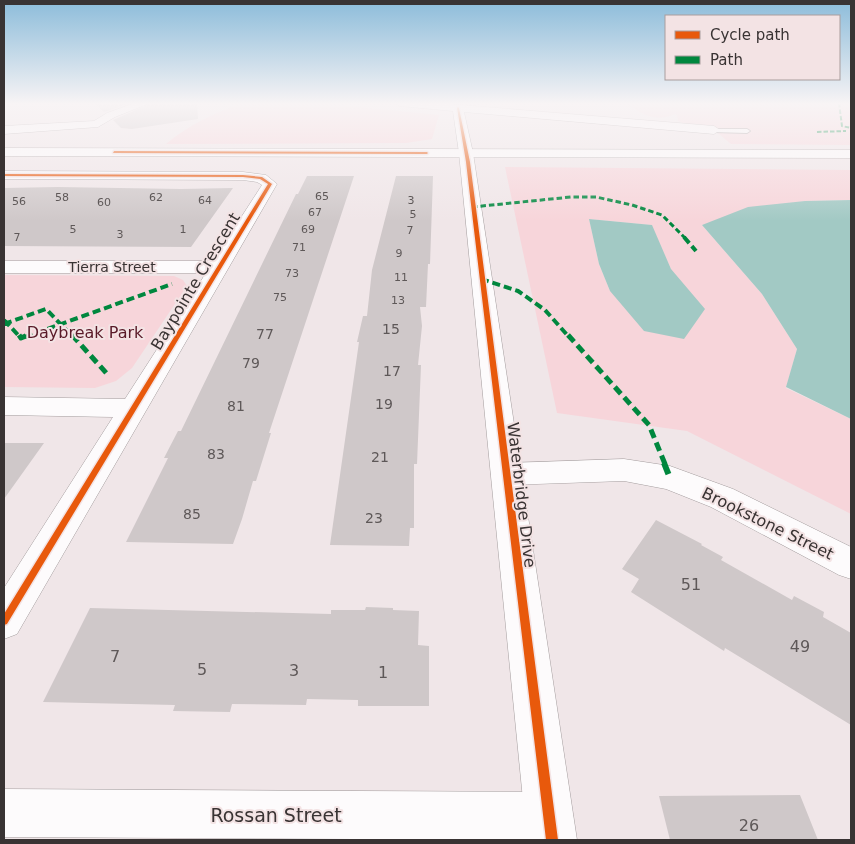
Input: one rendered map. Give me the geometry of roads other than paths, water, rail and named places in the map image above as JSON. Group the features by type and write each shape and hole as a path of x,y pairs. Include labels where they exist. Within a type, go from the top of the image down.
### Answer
{"street":[{"name":"Waterbridge Drive","path":"464,142 550,828"},
{"path":"4,152 851,154"},
{"name":"Baypointe Crescent","path":"4,175 243,176 261,178 270,184 4,622"},
{"name":"Tierra Street","path":"4,267 219,267"},
{"path":"4,406 135,408"},
{"name":"Brookstone Street","path":"506,474 624,470 670,478 722,498 851,564"},
{"name":"Rossan Street","path":"4,813 550,828"}],"water":[{"path":"851,200 851,419 786,387 797,349 762,294 702,225 748,207 805,201"},
{"path":"589,219 652,225 671,269 705,309 684,339 644,331 610,291 599,264"}],"park label":[{"name":"Daybreak Park","path":"85,332"}]}
